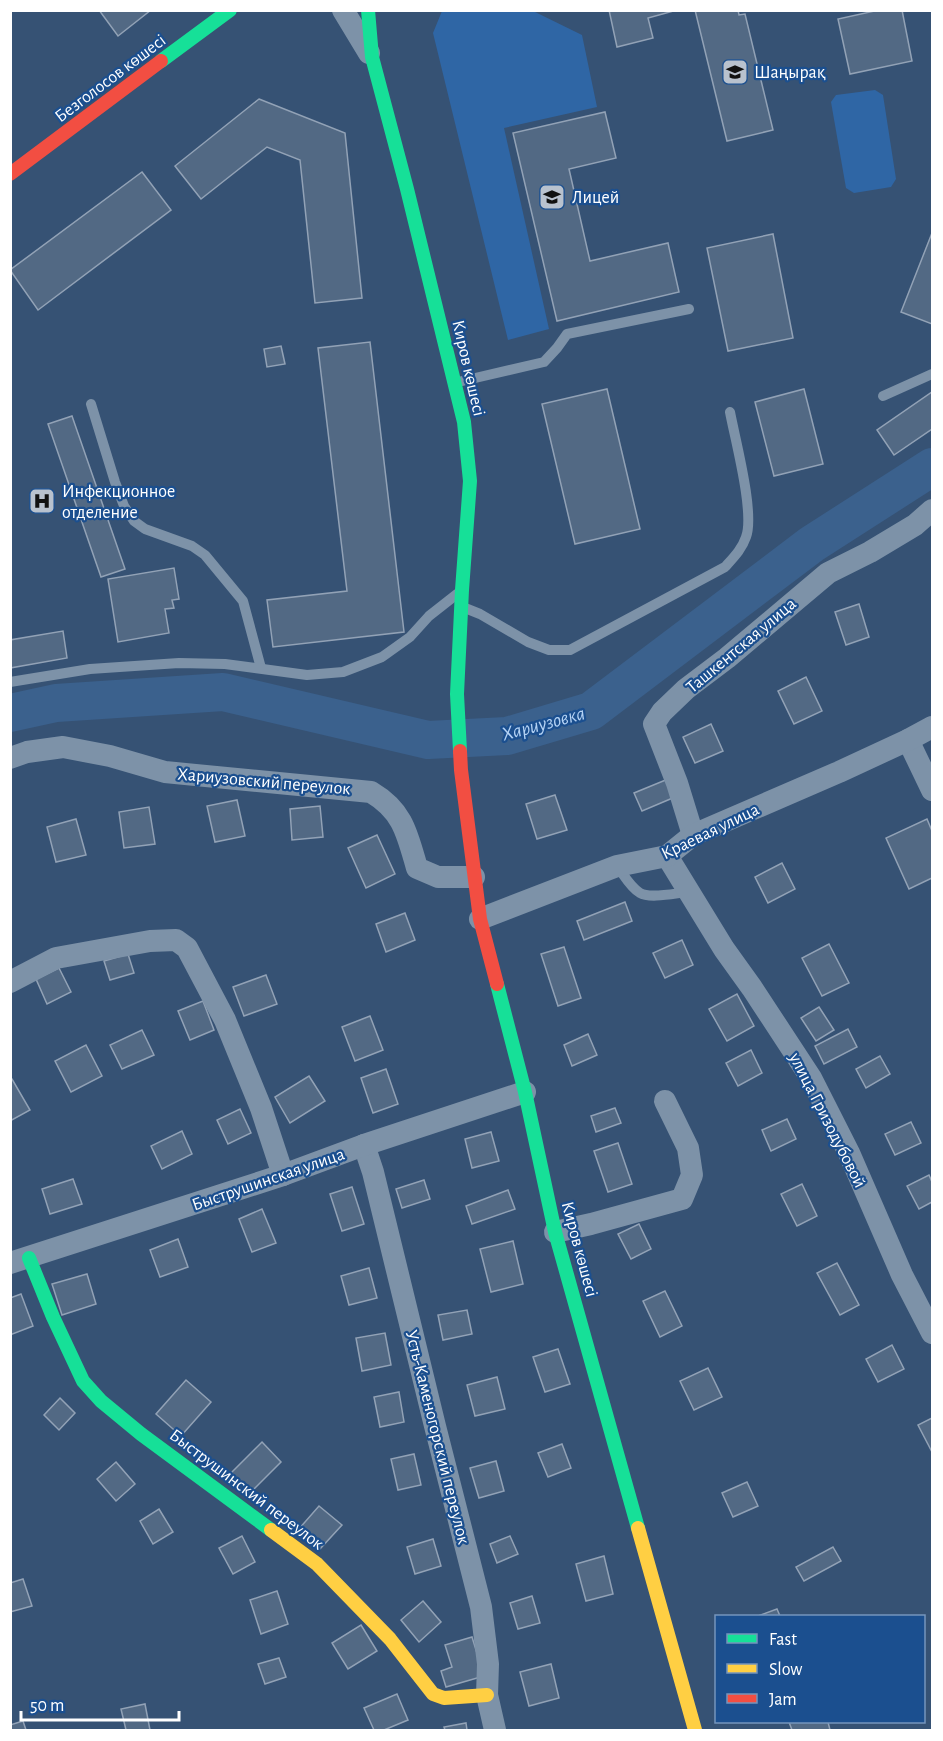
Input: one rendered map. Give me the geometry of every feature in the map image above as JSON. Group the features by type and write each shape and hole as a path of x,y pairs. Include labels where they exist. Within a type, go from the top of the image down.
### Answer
{"street":[{"name":"Безголосов көшесі","path":"10,174 230,10"},
{"path":"343,10 372,57"},
{"name":"Киров көшесі","path":"368,10 372,57 465,422 470,481 457,694 461,770 480,920 525,1092 555,1232 694,1731"},
{"name":"Ташкентская улица","path":"693,835 677,783 654,724 662,712 686,689 727,658 828,573 870,552 915,525 933,510"},
{"name":"Краевая улица","path":"480,920 617,866 666,856 693,835 839,772 933,727"},
{"path":"908,740 933,790"},
{"name":"Хариузовский переулок","path":"10,758 27,752 63,747 110,756 165,772 371,792 385,800 399,815 417,868 438,877 474,877"},
{"name":"улица Гризодубовой","path":"666,856 724,949 811,1078 849,1153 902,1275 933,1333"},
{"path":"10,982 56,958 150,941 176,940 187,948 225,1020 261,1108 283,1175"},
{"name":"Быструшинская улица","path":"20,1261 283,1175 364,1145 525,1092"},
{"path":"555,1232 682,1199 692,1175 688,1148 665,1101"},
{"name":"Усть-Каменогорский переулок","path":"364,1145 373,1172 482,1607 488,1664 487,1695 495,1731"},
{"name":"Быструшинский переулок","path":"20,1261 53,1317 83,1380 101,1401 141,1434 317,1564 390,1639 433,1695 444,1698 487,1695"}],"lane":[{"path":"454,383 544,362 567,334 689,309"},
{"path":"883,396 933,374"},
{"path":"91,404 124,506 134,521 145,529 192,546 205,555 243,601 261,668"},
{"path":"461,607 480,614 528,642 549,650 570,650 725,567 739,553 747,534 749,511 730,412"},
{"path":"10,682 90,669 179,663 225,664 307,675 343,672 382,657 410,637 429,616 462,590"},
{"path":"617,866 642,895 689,892"}],"shaded area":[{"path":"531,10 582,35 597,107 504,128 549,329 508,340 433,33 442,11"},
{"path":"875,90 883,95 896,179 891,187 854,193 846,188 831,102 836,95"}],"building":[{"path":"99,10 151,10 118,36"},
{"path":"609,10 677,10 648,18 653,38 617,47"},
{"name":"Шаңырақ","path":"695,10 738,10 739,15 745,14 773,130 727,141"},
{"path":"879,10 902,10 912,61 850,74 838,19"},
{"path":"259,99 345,133 362,298 315,303 300,160 267,147 201,199 175,166"},
{"name":"Лицей","path":"605,112 616,158 569,169 590,261 668,243 679,292 557,321 513,133"},
{"path":"142,172 171,210 38,310 10,270"},
{"path":"932,233 932,324 901,312"},
{"path":"773,234 793,338 728,351 707,248"},
{"path":"370,342 404,632 273,647 267,600 347,591 318,348"},
{"path":"281,346 285,364 267,367 264,349"},
{"path":"607,389 640,529 575,544 542,404"},
{"path":"804,389 823,464 774,476 755,402"},
{"path":"932,392 932,429 894,455 877,430"},
{"path":"72,416 125,569 101,577 48,424"},
{"path":"174,568 179,599 172,600 174,608 165,609 169,633 118,642 108,579"},
{"path":"859,604 869,637 846,645 835,612"},
{"path":"63,631 67,658 10,668 10,640"},
{"path":"806,677 822,711 794,724 778,691"},
{"path":"711,724 723,751 695,763 683,737"},
{"path":"668,779 675,797 642,811 634,793"},
{"path":"555,795 567,830 537,839 526,804"},
{"path":"237,800 245,836 215,842 207,806"},
{"path":"320,806 323,837 292,840 290,809"},
{"path":"149,807 155,844 124,848 119,812"},
{"path":"76,819 86,855 56,862 47,827"},
{"path":"927,819 932,831 932,878 909,889 886,838"},
{"path":"377,835 395,874 366,888 348,848"},
{"path":"782,863 795,889 768,903 755,877"},
{"path":"625,902 632,921 584,940 577,921"},
{"path":"405,913 415,940 386,952 376,924"},
{"path":"682,940 693,965 665,978 653,953"},
{"path":"829,944 849,983 822,996 802,958"},
{"path":"564,947 581,998 558,1006 541,954"},
{"path":"128,954 134,973 110,980 104,961"},
{"path":"59,968 71,992 47,1004 36,979"},
{"path":"266,975 277,1004 244,1016 233,987"},
{"path":"737,994 754,1026 727,1041 709,1009"},
{"path":"203,1001 214,1030 190,1040 178,1011"},
{"path":"819,1007 834,1030 816,1041 801,1018"},
{"path":"370,1016 383,1050 355,1061 342,1027"},
{"path":"848,1029 857,1047 824,1064 815,1046"},
{"path":"142,1030 154,1055 122,1069 110,1045"},
{"path":"588,1034 597,1055 572,1066 564,1045"},
{"path":"86,1045 102,1076 71,1092 55,1061"},
{"path":"751,1050 762,1073 738,1086 726,1063"},
{"path":"880,1056 890,1074 866,1088 856,1069"},
{"path":"386,1069 398,1104 373,1113 361,1078"},
{"path":"309,1076 325,1101 290,1123 275,1097"},
{"path":"10,1079 30,1110 10,1121"},
{"path":"615,1108 621,1123 596,1132 591,1116"},
{"path":"240,1109 251,1133 228,1144 217,1120"},
{"path":"787,1119 796,1139 771,1151 762,1130"},
{"path":"911,1122 921,1143 895,1155 885,1134"},
{"path":"182,1131 192,1154 162,1169 151,1146"},
{"path":"491,1132 499,1161 472,1168 465,1139"},
{"path":"618,1143 632,1184 608,1192 594,1151"},
{"path":"929,1175 932,1182 932,1202 919,1209 907,1186"},
{"path":"73,1179 82,1204 50,1214 42,1189"},
{"path":"424,1180 430,1199 402,1208 396,1189"},
{"path":"802,1184 817,1216 797,1226 781,1194"},
{"path":"352,1187 364,1224 342,1231 330,1194"},
{"path":"508,1190 515,1209 472,1224 466,1206"},
{"path":"262,1209 276,1243 252,1252 239,1219"},
{"path":"639,1224 651,1249 631,1259 618,1234"},
{"path":"178,1239 188,1267 160,1277 150,1250"},
{"path":"513,1241 523,1284 491,1292 480,1249"},
{"path":"837,1263 859,1305 840,1315 817,1273"},
{"path":"369,1268 377,1298 349,1305 341,1276"},
{"path":"87,1274 96,1304 62,1315 52,1284"},
{"path":"665,1291 682,1326 660,1337 643,1301"},
{"path":"21,1294 33,1326 10,1335 10,1298"},
{"path":"467,1310 472,1334 443,1340 438,1315"},
{"path":"385,1333 391,1365 362,1371 356,1338"},
{"path":"892,1345 904,1369 878,1382 866,1359"},
{"path":"558,1349 570,1384 545,1392 533,1357"},
{"path":"708,1368 722,1397 694,1410 680,1381"},
{"path":"497,1377 505,1409 475,1416 467,1385"},
{"path":"186,1380 211,1402 181,1436 156,1414"},
{"path":"399,1392 404,1422 380,1427 374,1397"},
{"path":"60,1398 75,1413 59,1430 44,1415"},
{"path":"932,1418 932,1452 918,1425"},
{"path":"262,1442 281,1462 250,1493 231,1473"},
{"path":"562,1444 571,1468 548,1477 538,1453"},
{"path":"414,1454 421,1485 398,1490 391,1459"},
{"path":"496,1461 504,1491 479,1498 470,1468"},
{"path":"116,1462 135,1484 116,1501 97,1479"},
{"path":"747,1482 758,1506 733,1517 722,1493"},
{"path":"319,1506 342,1525 320,1549 298,1530"},
{"path":"159,1509 173,1532 153,1544 140,1521"},
{"path":"242,1536 255,1562 233,1574 219,1548"},
{"path":"510,1536 518,1554 497,1563 490,1544"},
{"path":"433,1539 441,1566 415,1574 407,1547"},
{"path":"833,1547 841,1561 804,1581 796,1567"},
{"path":"604,1556 613,1594 586,1601 576,1564"},
{"path":"23,1579 32,1606 10,1612 10,1583"},
{"path":"277,1591 288,1624 261,1634 250,1600"},
{"path":"532,1596 540,1623 518,1629 510,1603"},
{"path":"423,1601 441,1622 419,1642 401,1620"},
{"path":"777,1609 780,1615 761,1615"},
{"path":"361,1625 377,1651 348,1669 332,1643"},
{"path":"472,1637 484,1676 446,1687 441,1671 452,1667 445,1645"},
{"path":"279,1658 286,1677 265,1684 258,1664"},
{"path":"551,1664 559,1698 529,1706 520,1672"},
{"path":"397,1694 408,1720 384,1730 374,1730 364,1708"},
{"path":"145,1704 150,1730 126,1730 121,1709"},
{"path":"23,1721 26,1730 10,1730 10,1725"},
{"path":"466,1723 467,1730 445,1730 444,1727"},
{"path":"789,1723 828,1723 830,1730 792,1730"}],"waterway":[{"name":"Хариузовка","path":"10,713 56,703 223,692 428,740 507,736 591,711 812,544 932,467"}],"traffic: fast":[{"path":"161,61 230,10"},
{"path":"368,10 372,57 464,422 470,481 457,694 460,751"},
{"path":"497,984 525,1092 555,1232 638,1528"},
{"path":"29,1258 83,1381 101,1401 141,1434 271,1530"}],"traffic: slow":[{"path":"638,1528 695,1730"},
{"path":"271,1530 317,1564 390,1639 433,1694 444,1698 487,1695"}],"traffic: jam":[{"path":"10,174 161,61"},
{"path":"460,751 480,919 497,984"}],"place":[{"name":"Шаңырақ","path":"735,72"},
{"name":"Лицей","path":"552,197"},
{"name":"Инфекционное отделение","path":"42,501"}]}
